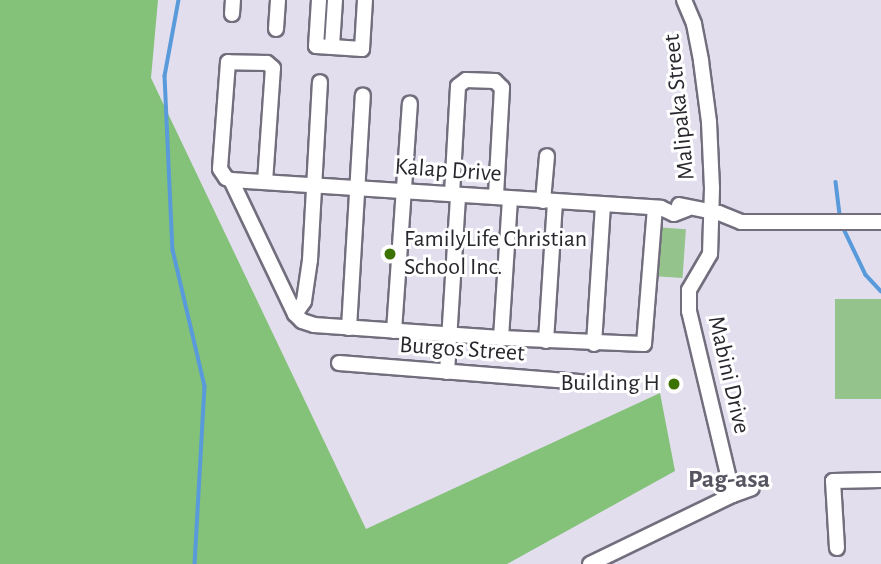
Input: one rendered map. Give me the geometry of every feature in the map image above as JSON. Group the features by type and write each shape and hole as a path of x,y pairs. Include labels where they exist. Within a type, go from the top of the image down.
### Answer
{"street":[{"path":"276,29 278,0"},
{"path":"319,0 316,46 362,48 365,0"},
{"path":"332,47 335,0"},
{"name":"Malipaka Street","path":"684,0 694,24 705,89 711,154 711,211"},
{"path":"265,182 273,68 267,63 232,61 226,65 220,169 226,178 232,180 295,314 307,323 394,331 594,344 644,344 658,208"},
{"path":"447,372 458,86 466,80 495,81 502,88 501,338"},
{"path":"295,314 304,301 320,82"},
{"path":"349,328 363,95"},
{"path":"394,331 410,104"},
{"path":"546,341 549,201 547,156"},
{"name":"Kalap Drive","path":"232,180 658,208 675,204 687,209 711,211 745,222 881,222"},
{"path":"594,344 603,205"},
{"name":"Mabini Drive","path":"711,211 710,254 690,289 689,311 733,495"},
{"name":"Burgos Street","path":"339,363 582,382"},
{"path":"836,548 833,481 881,480"},
{"path":"590,564 608,560 733,495 752,488"}],"green space":[{"path":"0,0 158,0 151,78 366,529 660,393 675,471 507,564 0,564"},
{"path":"655,227 686,229 683,278 652,276"},
{"path":"835,299 881,299 881,399 835,399"}],"waterway":[{"path":"179,0 165,76 173,250 205,386 195,564"},
{"path":"836,182 841,220"},
{"path":"843,227 866,275 881,291"}],"place":[{"name":"FamilyLife Christian School Inc.","path":"390,254"},
{"name":"Building H","path":"674,384"}],"district":[{"name":"Pag-asa","path":"729,480"}]}
